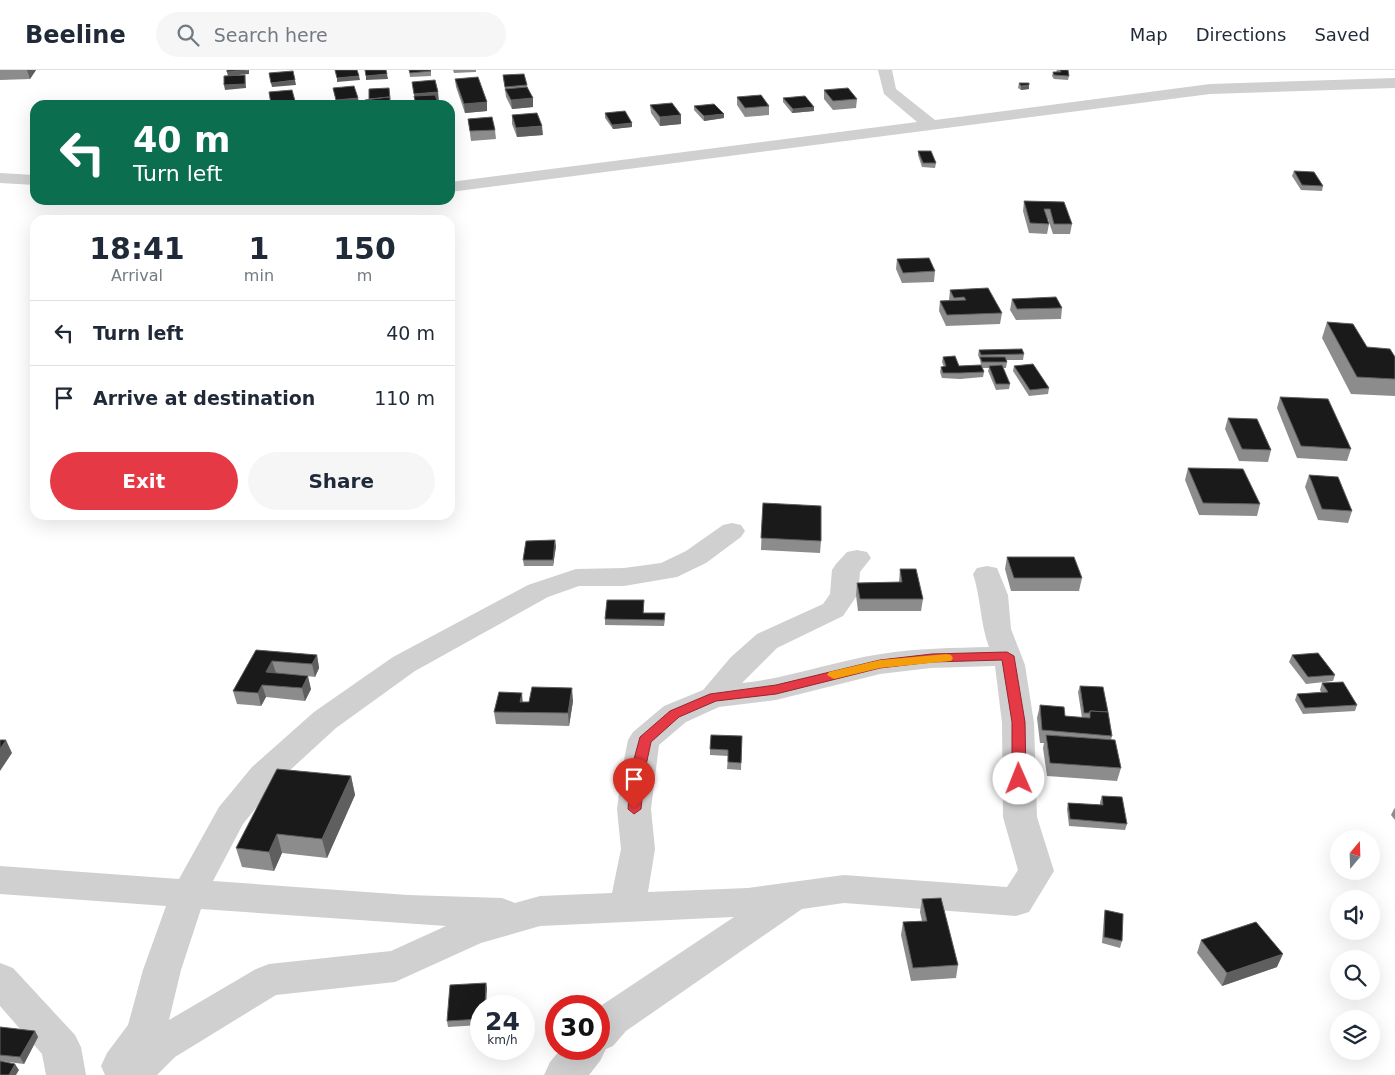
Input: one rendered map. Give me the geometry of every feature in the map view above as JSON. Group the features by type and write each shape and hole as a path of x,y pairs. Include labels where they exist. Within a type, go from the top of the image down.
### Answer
{"street":[{"path":"884,70 889,91 930,124"},
{"path":"455,186 1210,89 1395,83"},
{"path":"0,178 30,180"},
{"path":"114,1075 146,1032 162,970 188,895 231,816 264,774 324,720 404,664 538,591 576,578 624,577 667,571 696,556 732,531"},
{"path":"714,697 742,664 767,641 833,610 844,594 846,570 856,558"},
{"path":"0,880 188,895 475,913 748,902 844,889 1016,902 1036,871 1020,817 1018,722 1007,656 997,629 994,596 987,574"},
{"path":"628,907 638,849 634,809 638,770 644,740 675,714 714,697 776,690 880,664 932,658 1007,656"},
{"path":"610,1021 794,896"},
{"path":"130,1075 161,1045 269,980 395,966 471,931 540,911"},
{"path":"0,979 61,1047 66,1075"},
{"path":"564,1075 577,1060"}],"building":[{"path":"227,70 246,70 227,72"},
{"path":"335,70 357,70 359,76 337,78"},
{"path":"365,70 386,70 387,74 366,76"},
{"path":"409,70 430,70 431,71 410,73"},
{"path":"1060,70 1068,70 1069,76 1054,75 1053,72 1061,72"},
{"path":"293,71 295,80 271,83 269,73"},
{"path":"524,74 527,85 505,87 503,75"},
{"path":"245,75 245,84 224,85 224,76"},
{"path":"478,77 487,102 464,104 455,79"},
{"path":"435,80 438,92 414,94 412,82"},
{"path":"1019,83 1029,83 1029,85 1021,86"},
{"path":"354,86 358,98 336,100 333,88"},
{"path":"527,87 533,98 511,100 505,89"},
{"path":"389,88 390,99 389,97 369,99 369,89"},
{"path":"848,88 857,99 833,101 824,90"},
{"path":"292,90 295,100 270,100 269,92"},
{"path":"435,95 437,100 415,100 414,96"},
{"path":"761,95 769,106 745,108 737,97"},
{"path":"805,96 814,107 793,109 783,98"},
{"path":"389,97 390,100 365,100"},
{"path":"672,103 681,115 660,117 650,105"},
{"path":"714,104 724,114 704,116 694,106"},
{"path":"625,111 632,123 612,125 605,113"},
{"path":"537,113 542,126 516,128 512,115"},
{"path":"492,117 495,130 470,131 468,119"},
{"path":"918,151 931,151 936,163 923,163"},
{"path":"1294,171 1314,172 1323,186 1302,185"},
{"path":"1024,201 1064,202 1072,224 1054,224 1050,209 1044,209 1049,224 1030,223"},
{"path":"929,258 935,271 903,273 897,259"},
{"path":"988,288 1002,313 947,315 940,301 966,300 964,297 954,298 950,290"},
{"path":"1056,297 1062,308 1017,309 1012,299"},
{"path":"1327,322 1353,324 1367,347 1390,349 1395,357 1395,379 1357,377"},
{"path":"1022,349 1024,354 981,355 979,350"},
{"path":"955,356 959,366 981,365 984,372 943,373 941,367 946,366 943,357"},
{"path":"980,357 1005,357 1007,362 982,362"},
{"path":"1033,364 1049,388 1030,390 1014,366"},
{"path":"1002,365 1010,384 996,384 989,366"},
{"path":"1280,397 1328,399 1351,449 1301,446"},
{"path":"1228,418 1257,419 1271,450 1242,449"},
{"path":"1188,468 1243,469 1260,504 1203,503"},
{"path":"1309,475 1338,477 1352,511 1322,509"},
{"path":"763,503 821,506 821,541 761,538"},
{"path":"555,540 553,560 523,560 526,541"},
{"path":"1007,557 1074,557 1082,578 1014,578"},
{"path":"900,569 916,569 923,599 860,599 857,583 902,582"},
{"path":"607,600 644,600 643,613 665,613 664,620 605,619"},
{"path":"256,650 317,655 312,664 272,661 266,672 308,676 302,688 262,685 258,693 233,691"},
{"path":"1318,653 1335,675 1308,677 1292,655"},
{"path":"1343,682 1357,705 1305,708 1297,694 1328,692 1322,683"},
{"path":"1080,686 1103,687 1108,712 1090,711 1089,713 1084,713"},
{"path":"532,687 572,688 568,713 494,712 499,692 522,693 520,702 529,702"},
{"path":"1040,705 1064,707 1065,716 1090,718 1090,711 1108,712 1112,736 1042,730"},
{"path":"711,735 742,736 741,763 728,762 728,750 710,749"},
{"path":"1046,735 1115,740 1121,768 1050,763"},
{"path":"0,740 6,740 0,749"},
{"path":"277,769 351,776 322,839 277,834 269,852 236,848"},
{"path":"1102,796 1122,797 1127,824 1070,819 1068,803 1103,805"},
{"path":"941,898 958,965 913,968 903,922 927,921 922,899"},
{"path":"1105,910 1123,914 1122,941 1104,937"},
{"path":"1256,922 1283,954 1227,973 1201,940"},
{"path":"486,983 485,995 470,995 470,1020 447,1021 450,985"},
{"path":"0,1027 35,1031 20,1057 0,1055"},
{"path":"0,1061 15,1064 9,1075 0,1075"}],"slow traffic":[{"path":"834,675 880,664 947,658"}],"route":[{"path":"634,809 638,770 644,740 675,714 714,697 776,690 880,664 932,658 1007,656 1010,664 1018,722 1019,779"}]}
